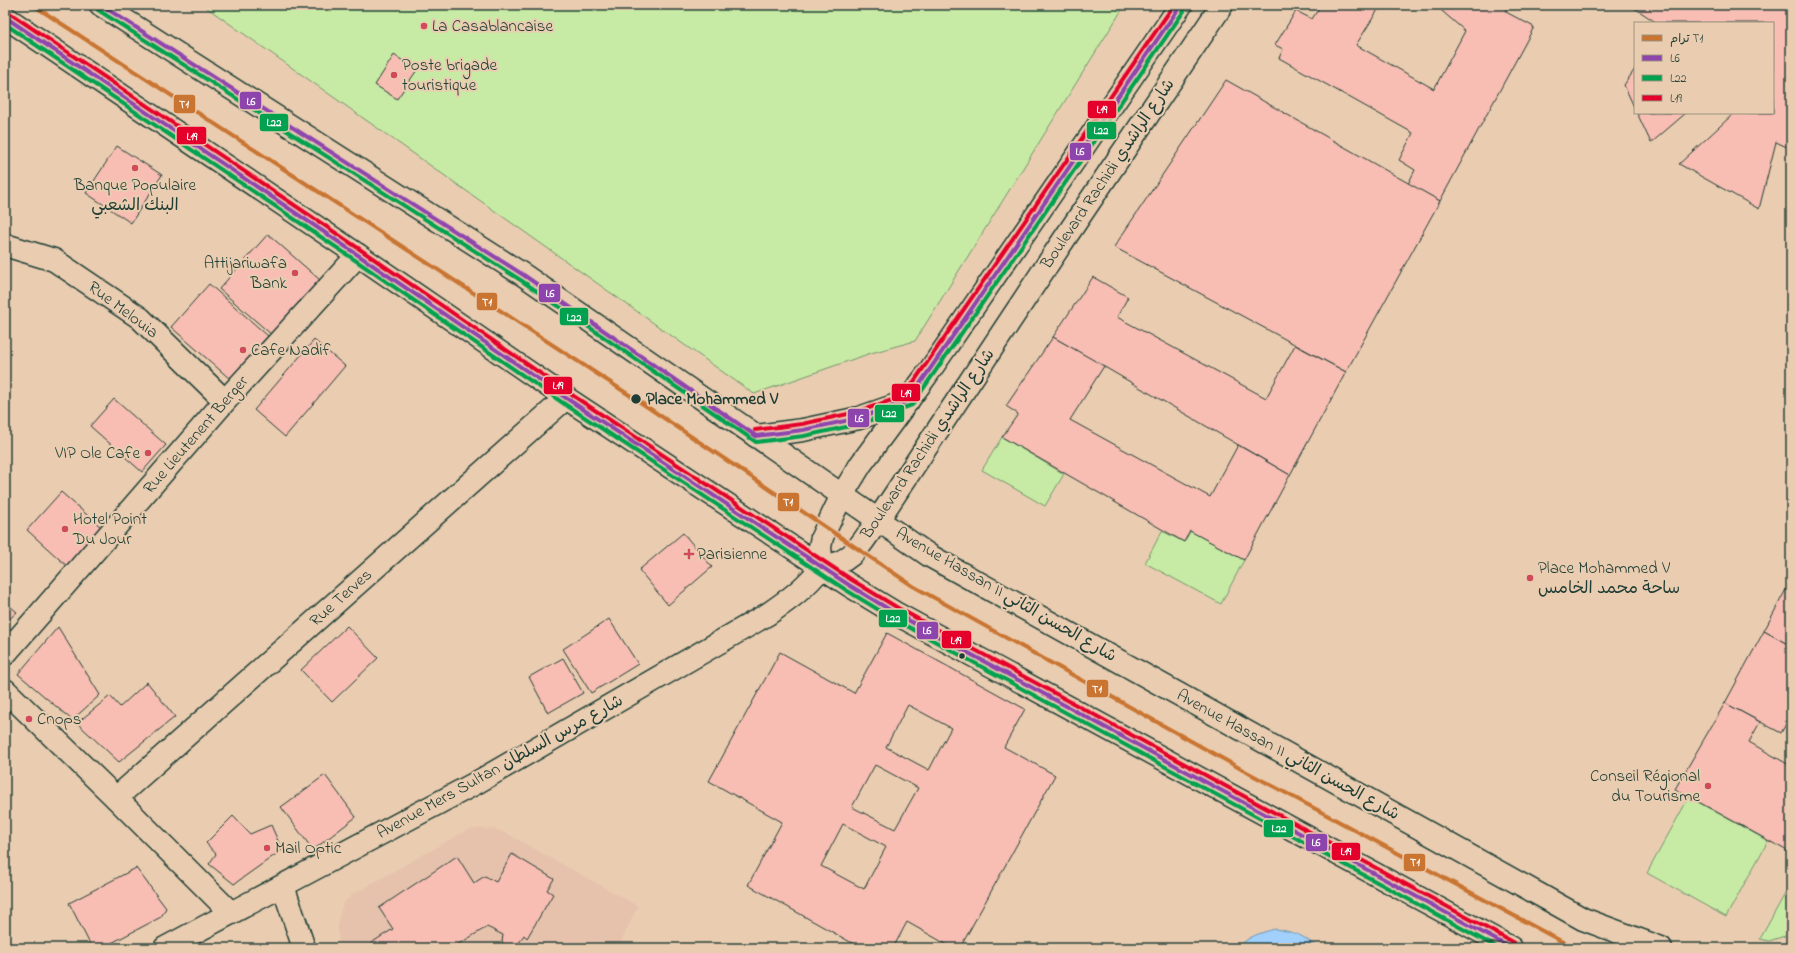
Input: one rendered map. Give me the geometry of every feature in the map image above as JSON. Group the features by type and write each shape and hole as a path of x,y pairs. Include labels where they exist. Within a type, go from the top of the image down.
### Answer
{"street":[{"name":"Avenue Hassan II شارع الحسن الثاني","path":"101,5 525,276 930,556 1549,900 1584,918 1661,948"},
{"name":"Boulevard Rachidi شارع الراشدي","path":"1180,5 908,402 861,464 842,495 822,537 820,547 822,567 833,566 843,562 851,556 878,520 1222,5"},
{"path":"5,17 358,255 566,398 822,567 896,613 1511,948"},
{"name":"Rue Melouia","path":"5,245 54,260 140,318 225,401"},
{"name":"Rue Lieutenent Berger","path":"5,654 225,401 358,255"},
{"name":"Rue Terves","path":"116,798 566,398"},
{"path":"756,436 803,430 859,418 908,402"},
{"name":"Avenue Mers Sultan شارع مرس السلطان","path":"165,948 476,783 768,614 806,586 822,567"},
{"path":"5,690 231,913"},
{"path":"283,886 304,948"}],"shaded area":[{"path":"482,828 495,829 508,834 638,906 618,948 340,948 338,940 338,920 343,903 353,894 467,830"}],"green space":[{"path":"203,5 1125,5 915,341 871,353 754,394"},
{"path":"1002,437 1064,474 1045,506 982,470"},
{"path":"1162,531 1184,542 1190,531 1244,560 1221,604 1145,563"},
{"path":"1689,797 1768,841 1726,917 1647,873"},
{"path":"1791,883 1791,934 1769,941 1760,939"}],"water":[{"path":"1275,929 1298,934 1317,948 1238,948 1250,938"}],"building":[{"path":"1321,5 1381,5 1356,45 1434,89 1465,31 1435,5 1505,5 1506,12 1534,27 1440,201 1408,184 1415,170 1399,160 1413,133 1279,58 1283,49 1275,45 1296,11 1312,19"},
{"path":"1630,5 1791,5 1791,149 1776,142 1759,209 1679,164 1732,115 1731,114 1774,114 1774,22 1656,22"},
{"path":"394,55 417,70 397,99 375,85"},
{"path":"1634,70 1634,107 1624,85"},
{"path":"1226,80 1440,201 1346,372 1114,247"},
{"path":"1637,114 1685,114 1651,143"},
{"path":"117,146 162,175 131,223 86,193"},
{"path":"1791,194 1791,250 1788,250"},
{"path":"268,234 320,280 272,335 219,289"},
{"path":"1093,277 1128,297 1117,317 1266,398 1295,345 1346,372 1290,475 1053,337"},
{"path":"209,284 268,336 230,379 171,327"},
{"path":"1053,337 1104,366 1070,420 1210,497 1238,445 1290,475 1244,560 1190,531 1184,542 1002,437 1018,414 1006,406"},
{"path":"314,340 345,366 285,437 254,410"},
{"path":"114,399 166,445 142,472 90,426"},
{"name":"Hotel Point Du Jour","path":"61,492 102,528 68,567 27,530"},
{"path":"683,533 712,567 668,605 639,570"},
{"path":"1791,580 1791,646 1764,631"},
{"path":"5,602 17,612 5,623"},
{"path":"609,619 638,664 591,693 563,649"},
{"path":"347,626 378,658 332,702 301,670"},
{"path":"58,627 100,695 72,720 18,674"},
{"path":"1764,631 1791,646 1791,715 1781,733 1725,703"},
{"path":"887,633 1025,709 1004,747 1055,775 960,948 953,948 907,922 893,948 861,948 748,885 782,822 709,781 780,652 854,693","holes":["908,705 951,728 929,770 886,747","875,765 918,788 895,829 852,807","843,824 886,847 864,889 821,866"]},
{"path":"563,658 583,693 548,713 529,677"},
{"path":"147,682 175,717 119,762 77,723 110,696 120,707"},
{"path":"1725,703 1760,722 1749,742 1791,766 1791,853 1675,789"},
{"path":"325,775 356,817 313,850 281,807"},
{"path":"233,816 250,834 271,825 282,850 234,884 209,864 216,854 206,843"},
{"path":"512,854 554,879 547,890 553,894 527,938 524,935 517,946 510,948 502,942 503,935 487,927 452,948 372,948 371,943 393,929 379,908 457,856 474,883 485,876 496,882"},
{"path":"136,868 166,908 161,917 102,948 92,948 69,903"}],"tram line":[{"name":"T1","path":"33,5 637,400 913,586 1243,770 1574,948"}],"transit line":[{"name":"L6","path":"101,5 525,276 756,436 803,430 859,418 908,401 1181,5"},
{"name":"L19","path":"755,430 802,424 857,412 904,396 1174,5"},
{"name":"L22","path":"98,10 522,281 756,442 804,436 860,424 912,405 1186,8"},
{"name":"L19","path":"8,12 361,250 569,393 852,580 898,608 1514,943"},
{"name":"L6","path":"5,17 358,255 566,398 849,585 895,613 1511,948"},
{"name":"L22","path":"5,24 355,260 563,403 846,590 892,618 1498,948"}],"place":[{"name":"La Casablancaise","path":"424,26"},
{"name":"Poste brigade touristique","path":"394,75"},
{"name":"Banque Populaire البنك الشعبي","path":"135,168"},
{"name":"Attijariwafa Bank","path":"295,273"},
{"name":"Cafe Nadif","path":"243,350"},
{"name":"Place Mohammed V","path":"636,399"},
{"name":"VIP Ole Cafe","path":"148,453"},
{"name":"Hotel Point Du Jour","path":"65,529"},
{"name":"Parisienne","path":"689,554"},
{"name":"Place Mohammed V ساحة محمد الخامس","path":"1530,578"},
{"name":"Cnops","path":"29,719"},
{"name":"Conseil Régional du Tourisme","path":"1708,786"},
{"name":"Mail Optic","path":"267,848"}]}
